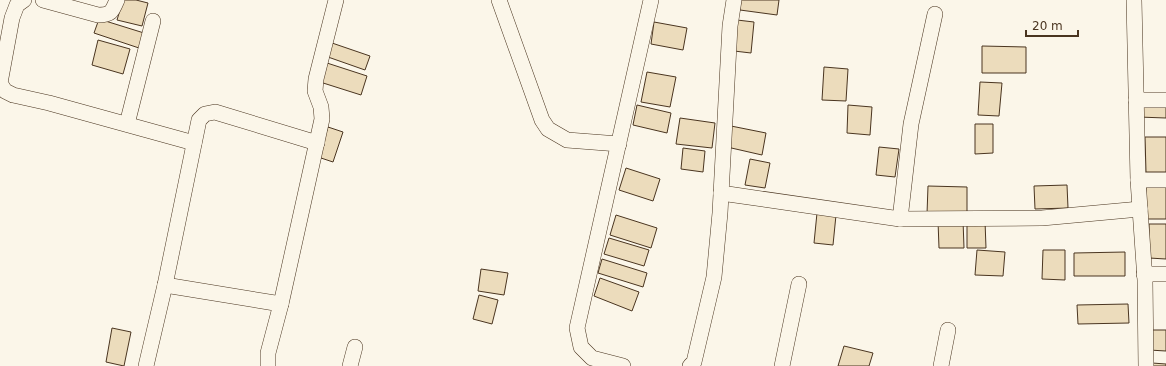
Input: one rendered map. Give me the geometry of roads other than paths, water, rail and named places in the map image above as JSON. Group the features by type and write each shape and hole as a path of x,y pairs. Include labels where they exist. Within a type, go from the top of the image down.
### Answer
{"street":[{"path":"24,0 17,4 12,18 0,83 5,91 13,95 49,102 194,144"},
{"path":"43,0 98,15 107,15 113,11 117,0"},
{"path":"268,366 268,354 281,304 322,119 315,91 316,79 336,0"},
{"path":"499,0 542,120 548,129 567,140 619,144"},
{"path":"623,366 592,358 581,347 578,328 651,0"},
{"path":"690,366 694,362 714,277 721,193 730,26 734,0"},
{"path":"1134,0 1138,180 1144,274 1146,366"},
{"path":"900,219 911,124 935,14"},
{"path":"127,124 153,21"},
{"path":"1136,100 1166,100"},
{"path":"146,366 165,285 199,120 206,114 215,112 317,143"},
{"path":"1138,180 1166,180"},
{"path":"721,193 900,219 1042,218 1140,209"},
{"path":"1144,274 1166,274"},
{"path":"782,366 799,284"},
{"path":"165,285 281,304"},
{"path":"941,366 948,330"},
{"path":"350,366 355,347"}]}
